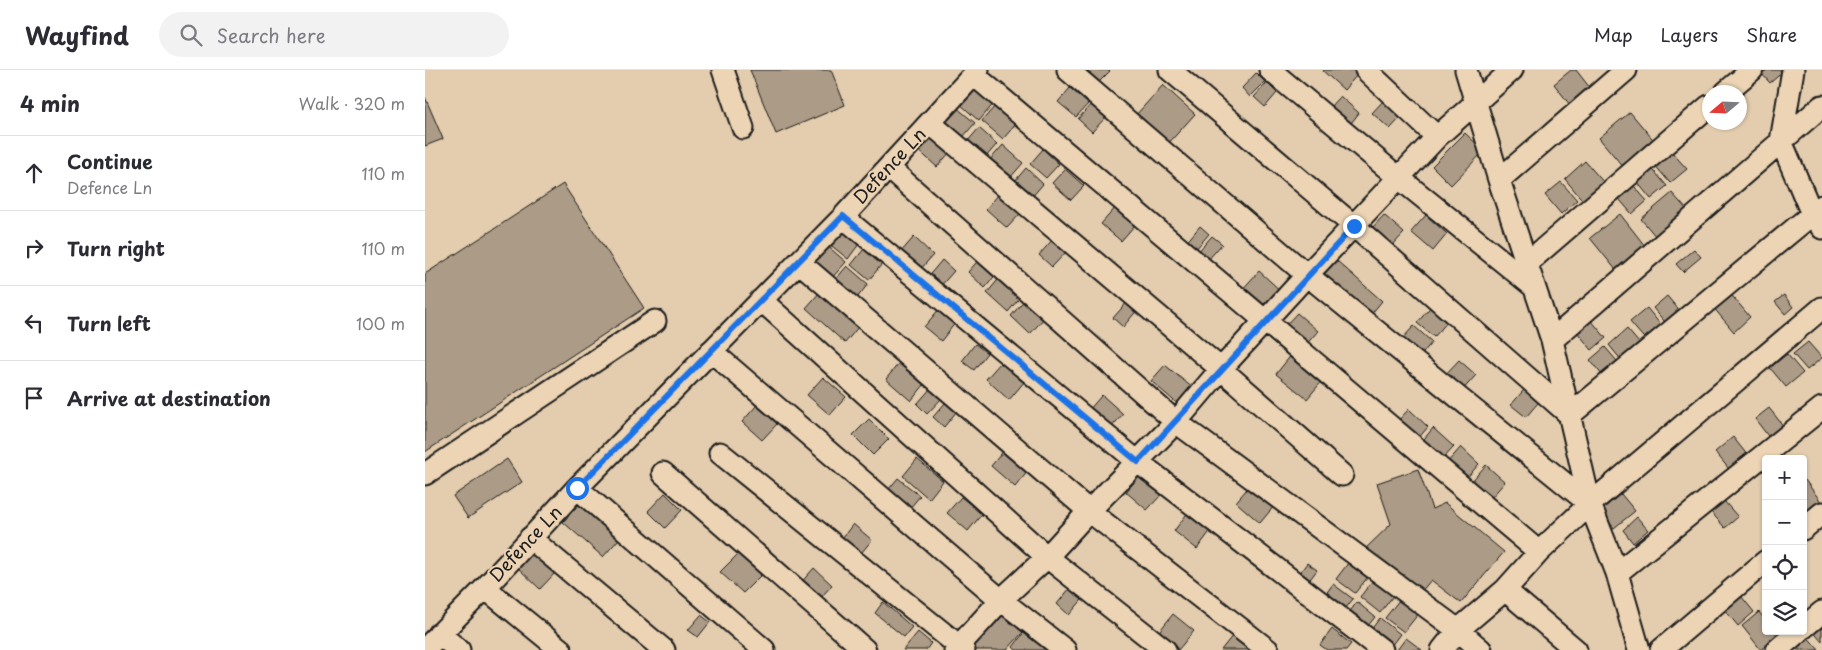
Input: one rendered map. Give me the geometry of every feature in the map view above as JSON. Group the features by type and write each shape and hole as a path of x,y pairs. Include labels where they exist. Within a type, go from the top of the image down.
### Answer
{"street":[{"path":"723,70 743,128"},
{"path":"1068,70 1307,275 1590,504"},
{"path":"1170,70 1354,226 1570,416"},
{"path":"1270,70 1399,178 1533,286"},
{"path":"1367,70 1437,137"},
{"path":"1466,70 1499,180 1552,340 1590,504 1617,573 1639,650"},
{"path":"720,453 959,649 1001,600 1047,557 1176,422 1221,369 1307,275 1437,137 1476,100 1512,70"},
{"path":"1499,180 1626,70"},
{"path":"1734,85 1752,70"},
{"path":"1570,416 1819,216 1781,141 1793,70"},
{"path":"976,73 1265,322 1539,552"},
{"name":"Defence Ln","path":"432,641 485,588 577,488 799,262 976,73"},
{"path":"1552,340 1822,106"},
{"path":"1526,264 1702,112"},
{"path":"930,123 1221,369 1342,475"},
{"path":"889,168 1176,422 1458,630 1481,650"},
{"path":"843,216 1138,462 1382,650"},
{"path":"799,262 1089,511 1268,650"},
{"path":"761,300 1047,557 1165,650"},
{"path":"1442,650 1458,630 1505,590 1539,552 1590,504 1822,308"},
{"path":"425,474 655,322"},
{"path":"711,351 1001,600 1065,650"},
{"path":"1617,573 1822,408"},
{"path":"663,473 865,650"},
{"path":"577,488 764,650"},
{"path":"1807,525 1822,512"},
{"path":"531,538 663,650"},
{"path":"1661,650 1762,563"},
{"path":"485,588 561,650"},
{"path":"1505,590 1575,650"},
{"path":"1807,625 1822,612"},
{"path":"1777,650 1794,635"},
{"path":"432,641 459,650"}],"building":[{"path":"750,70 831,70 845,105 776,134"},
{"path":"1083,70 1109,70 1110,71 1098,83"},
{"path":"1324,70 1353,70 1358,74 1344,90"},
{"path":"1571,70 1576,70 1594,93 1573,109 1554,84"},
{"path":"1767,70 1785,70 1770,83 1762,74"},
{"path":"1256,73 1265,82 1250,97 1242,88"},
{"path":"1267,83 1277,93 1265,107 1254,97"},
{"path":"975,85 995,102 979,121 959,103"},
{"path":"1163,85 1195,114 1167,145 1135,116"},
{"path":"1070,88 1088,104 1076,117 1058,102"},
{"path":"1340,96 1359,113 1348,127 1328,109"},
{"path":"425,97 443,139 425,146"},
{"path":"1384,100 1402,116 1390,129 1372,113"},
{"path":"1091,104 1106,117 1092,132 1078,119"},
{"path":"995,106 1016,124 1003,139 982,121"},
{"path":"956,107 975,123 963,137 944,121"},
{"path":"1630,112 1656,143 1625,169 1599,138"},
{"path":"979,128 997,144 985,158 967,142"},
{"path":"930,132 951,151 937,167 916,148"},
{"path":"1465,133 1484,151 1451,185 1432,166"},
{"path":"1003,145 1023,163 1009,179 989,161"},
{"path":"1043,149 1059,164 1046,178 1030,164"},
{"path":"1669,149 1687,169 1670,183 1653,163"},
{"path":"1585,161 1605,184 1584,202 1565,179"},
{"path":"1648,164 1667,186 1651,199 1633,177"},
{"path":"1026,168 1043,184 1031,198 1014,182"},
{"path":"1065,169 1084,186 1071,200 1052,183"},
{"path":"1628,179 1647,201 1632,214 1613,192"},
{"path":"1561,182 1577,200 1561,214 1545,195"},
{"path":"563,184 644,308 425,452 425,274"},
{"path":"1672,193 1688,211 1657,238 1641,219"},
{"path":"999,194 1020,214 1007,228 986,209"},
{"path":"1116,207 1135,225 1121,241 1101,224"},
{"path":"1620,214 1645,246 1616,270 1590,238"},
{"path":"1384,215 1404,233 1392,246 1372,228"},
{"path":"1426,215 1447,234 1433,251 1411,232"},
{"path":"1200,226 1209,234 1195,250 1186,243"},
{"path":"839,227 859,244 848,259 827,242"},
{"path":"1212,236 1222,244 1207,261 1197,253"},
{"path":"914,237 933,255 920,270 900,253"},
{"path":"1054,238 1068,250 1052,267 1039,255"},
{"path":"824,243 846,262 831,279 809,260"},
{"path":"864,249 882,264 869,280 851,265"},
{"path":"1694,249 1701,257 1683,272 1676,264"},
{"path":"982,256 999,271 985,288 968,272"},
{"path":"942,260 954,271 938,289 926,279"},
{"path":"1336,260 1382,301 1368,318 1322,277"},
{"path":"847,266 868,284 853,303 831,285"},
{"path":"1259,271 1283,293 1264,314 1240,292"},
{"path":"1001,276 1022,295 1008,312 987,293"},
{"path":"820,292 859,326 845,343 806,308"},
{"path":"1729,292 1750,317 1734,332 1712,306"},
{"path":"1784,295 1793,307 1785,314 1775,302"},
{"path":"1667,296 1684,316 1670,328 1653,308"},
{"path":"1026,298 1045,317 1030,334 1011,316"},
{"path":"1129,300 1139,308 1123,327 1113,318"},
{"path":"1434,303 1451,318 1434,337 1417,323"},
{"path":"940,308 956,322 941,341 924,327"},
{"path":"1647,308 1665,330 1649,344 1630,322"},
{"path":"1297,313 1318,331 1304,347 1283,328"},
{"path":"1591,320 1606,338 1592,350 1577,332"},
{"path":"1414,326 1432,342 1419,358 1400,341"},
{"path":"1627,329 1645,350 1626,366 1609,345"},
{"path":"1808,342 1822,358 1807,370 1793,354"},
{"path":"975,344 987,353 974,370 962,361"},
{"path":"1605,347 1622,367 1606,380 1590,360"},
{"path":"1292,354 1323,380 1307,399 1276,374"},
{"path":"1787,354 1803,373 1786,387 1770,368"},
{"path":"1459,360 1476,375 1461,392 1443,377"},
{"path":"1002,361 1025,381 1009,400 986,379"},
{"path":"899,363 924,385 911,401 886,379"},
{"path":"1165,365 1194,389 1180,406 1151,381"},
{"path":"823,377 846,397 830,415 807,395"},
{"path":"1528,385 1543,397 1526,417 1511,405"},
{"path":"931,388 942,398 927,414 917,404"},
{"path":"1102,395 1123,414 1109,430 1088,411"},
{"path":"946,402 957,411 944,427 933,417"},
{"path":"757,405 777,424 762,440 742,422"},
{"path":"1769,408 1785,428 1771,440 1755,419"},
{"path":"1409,409 1428,427 1416,441 1396,423"},
{"path":"869,419 889,439 873,455 853,435"},
{"path":"1433,428 1454,447 1440,462 1420,444"},
{"path":"1733,437 1752,461 1734,475 1715,452"},
{"path":"1461,447 1479,464 1465,480 1446,464"},
{"path":"1005,449 1029,470 1015,487 991,466"},
{"path":"507,459 522,482 468,518 453,496"},
{"path":"917,459 943,481 929,499 903,476"},
{"path":"1486,465 1505,482 1490,499 1471,482"},
{"path":"1418,469 1432,509 1445,503 1504,552 1461,603 1431,580 1421,592 1365,549 1391,524 1377,483"},
{"path":"1141,474 1163,493 1147,510 1126,492"},
{"path":"898,478 920,496 905,514 883,496"},
{"path":"1807,483 1822,503 1807,513"},
{"path":"1251,484 1275,505 1260,523 1236,502"},
{"path":"665,493 682,510 665,528 648,511"},
{"path":"1621,494 1635,511 1614,528 1600,511"},
{"path":"961,497 982,514 968,531 947,513"},
{"path":"1724,501 1738,517 1725,528 1711,512"},
{"path":"580,503 620,538 603,557 563,522"},
{"path":"1189,511 1212,529 1197,549 1174,531"},
{"path":"1637,517 1648,530 1633,543 1623,530"},
{"path":"853,524 872,540 857,558 839,542"},
{"path":"533,551 555,573 540,589 517,567"},
{"path":"739,553 761,575 743,593 720,572"},
{"path":"1349,562 1368,577 1355,593 1336,579"},
{"path":"1307,563 1317,570 1305,586 1295,579"},
{"path":"814,568 832,585 816,603 798,586"},
{"path":"1373,580 1393,596 1380,613 1360,597"},
{"path":"1074,583 1087,594 1069,615 1057,604"},
{"path":"1333,584 1353,599 1341,614 1322,599"},
{"path":"1737,591 1754,612 1738,626 1721,605"},
{"path":"1400,599 1419,613 1404,632 1385,618"},
{"path":"883,602 912,627 904,637 875,613"},
{"path":"1357,602 1375,617 1363,632 1345,618"},
{"path":"1002,612 1023,632 1007,650 973,650 970,647"},
{"path":"1759,612 1762,616 1762,635 1778,636 1761,650 1742,626"},
{"path":"1173,614 1194,631 1178,650 1157,634"},
{"path":"701,615 710,622 698,637 688,630"},
{"path":"1380,618 1400,634 1388,650 1366,636"},
{"path":"1822,618 1822,642 1810,628"},
{"path":"1332,629 1351,644 1346,650 1327,650 1320,645"},
{"path":"1237,630 1257,650 1221,650"},
{"path":"1025,631 1046,648 1044,650 1016,650 1013,647"},
{"path":"918,632 931,643 926,650 903,650"},
{"path":"1802,635 1806,635 1819,650 1797,650 1791,644"},
{"path":"1406,638 1422,650 1397,650"}],"route":[{"path":"577,488 843,216 1138,462 1307,275 1354,226"}]}
